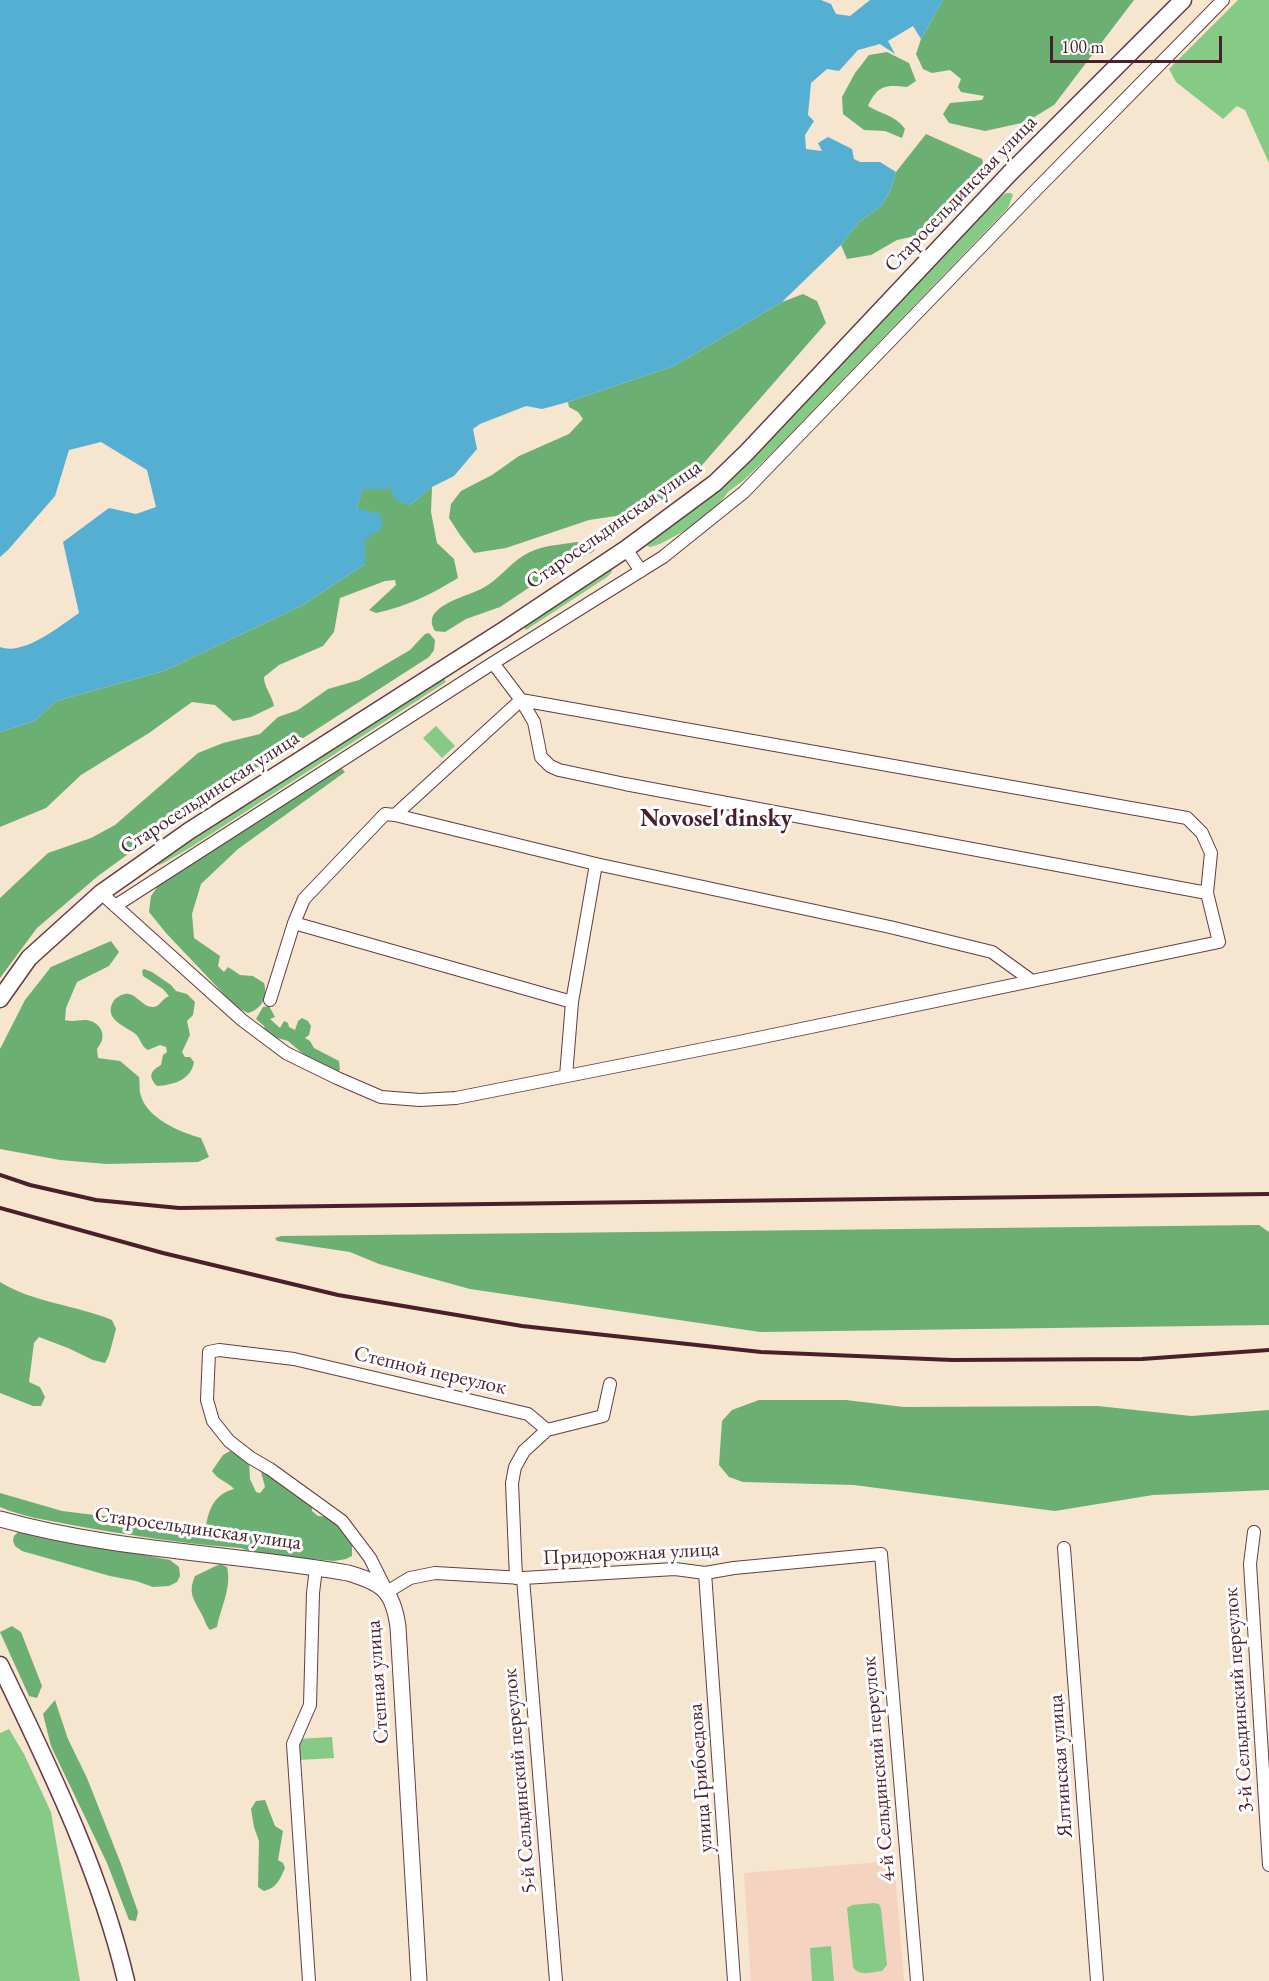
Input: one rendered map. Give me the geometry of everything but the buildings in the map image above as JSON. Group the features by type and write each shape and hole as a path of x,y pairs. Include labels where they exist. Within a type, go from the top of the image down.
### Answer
{"main road":[{"name":"Старосельдинская улица","path":"0,999 29,958 101,893 189,831 504,630 626,549 715,483 747,452 1010,173 1183,0"},
{"path":"0,1665 96,1878 110,1917 126,1981"}],"street":[{"path":"115,906 492,663 663,557 744,492 1223,0"},
{"path":"626,549 641,571"},
{"path":"492,663 521,700 534,722 542,758 559,770 1207,892"},
{"path":"101,893 242,1020 286,1053 381,1097 420,1100 456,1098 771,1036 1219,942 1207,892 1211,853 1202,833 1187,818 521,700"},
{"path":"395,815 521,700"},
{"path":"270,1000 294,923 304,899 386,814 596,864 890,927 992,952 1032,981"},
{"path":"566,1076 572,1002 596,864"},
{"path":"294,923 572,1002"},
{"name":"Степной переулок","path":"209,1352 219,1350 294,1359 528,1414 548,1430"},
{"name":"Степная улица","path":"209,1352 207,1400 213,1421 236,1447 342,1521 370,1558 392,1604 398,1627 419,1981"},
{"path":"548,1430 603,1416 610,1384"},
{"name":"5-й Сельдинский переулок","path":"548,1430 524,1451 515,1467 512,1483 556,1981"},
{"name":"Старосельдинская улица","path":"0,1519 60,1533 124,1543 348,1573 369,1579 387,1592"},
{"name":"3-й Сельдинский переулок","path":"1254,1532 1250,1564 1269,1865"},
{"name":"Ялтинская улица","path":"1064,1548 1098,1981"},
{"name":"Придорожная улица","path":"387,1592 410,1578 435,1573 519,1578 675,1569 705,1573 734,1568 881,1554"},
{"name":"4-й Сельдинский переулок","path":"881,1554 917,1981"},
{"path":"309,1981 293,1744 309,1705 316,1568"},
{"name":"улица Грибоедова","path":"705,1573 734,1981"}],"shaded area":[{"path":"894,1861 904,1981 751,1981 744,1873"}],"green space":[{"path":"943,0 1134,0 1054,105 1026,122 985,131 949,123 943,114 950,103 982,100 984,96 961,92 958,87 961,79 950,70 932,73 923,69 916,54 921,39"},
{"path":"1238,0 1269,0 1269,163 1245,110 1237,106 1223,119 1176,82 1169,69"},
{"path":"887,52 909,63 916,81 907,87 887,86 878,90 868,106 901,124 905,129 902,138 885,131 864,130 843,114 842,97 855,73 869,55"},
{"path":"926,134 982,159 985,170 938,221 915,236 897,240 871,255 847,259 841,245 859,222 881,206 891,189 896,172"},
{"path":"1006,193 1013,195 1008,208 779,446 744,480 728,492 717,507 686,530 660,544 647,546 650,540 715,491 997,199"},
{"path":"803,294 817,301 826,323 689,480 659,502 629,514 589,520 506,548 474,553 460,535 449,518 451,504 461,491 492,475 519,456 569,434 583,419 578,412 569,407 568,402 674,366 782,302"},
{"path":"432,487 431,512 437,543 454,559 458,578 418,599 376,613 369,610 396,585 395,580 385,581 340,598 334,632 323,646 279,665 264,677 274,706 251,717 233,721 215,705 192,702 149,733 81,775 46,808 0,827 0,732 35,721 56,701 164,671 303,605 365,564 365,540 357,508 363,488 391,489 410,505"},
{"path":"576,542 594,544 596,547 594,551 560,567 500,607 466,619 445,632 435,631 432,623 433,616 444,605 489,584 530,552"},
{"path":"611,567 612,572 607,577 526,630 521,623"},
{"path":"429,633 435,640 434,650 429,657 165,827 98,876 37,928 0,978 0,898 48,853 91,838 115,825 198,753 223,743 260,734 278,717 298,710 328,689 359,680 410,650 425,634"},
{"path":"441,674 446,682 188,849 162,864 155,862"},
{"path":"436,726 455,746 442,758 423,738"},
{"path":"341,768 345,772 238,849 201,884 192,914 194,938 220,956 218,966 224,972 228,967 240,975 253,976 264,983 263,1002 257,1009 248,1013 236,1007 166,933 149,912 151,896 160,883"},
{"path":"111,941 119,952 109,966 77,982 66,1008 65,1020 89,1020 96,1023 103,1036 97,1049 98,1058 120,1061 139,1077 141,1096 150,1111 175,1128 201,1138 209,1157 198,1162 107,1164 60,1160 0,1149 0,1049 25,1000 51,967"},
{"path":"144,969 171,985 176,991 187,994 195,1002 193,1015 187,1021 190,1035 182,1052 185,1057 190,1057 194,1062 192,1068 180,1080 157,1086 151,1077 154,1070 161,1065 163,1055 167,1052 166,1047 160,1045 148,1050 136,1035 116,1021 111,1013 114,1001 123,994 132,995 150,1007 158,1005 169,996 163,989 143,976"},
{"path":"269,1006 275,1017 270,1019 280,1028 284,1021 295,1030 298,1021 302,1018 308,1021 311,1026 309,1035 305,1038 314,1048 339,1061 340,1070 335,1073 308,1058 288,1041 266,1032 264,1026 256,1019 263,1007"},
{"path":"1259,1225 1269,1232 1269,1325 760,1332 470,1289 379,1264 350,1252 277,1241 275,1238 281,1236"},
{"path":"0,1282 27,1295 112,1320 116,1329 105,1363 39,1337 34,1343 29,1382 40,1387 45,1397 41,1406 33,1406 0,1393"},
{"path":"759,1400 846,1400 904,1407 1098,1406 1191,1416 1269,1410 1269,1490 1153,1495 1055,1511 854,1485 743,1482 729,1477 719,1465 722,1421 732,1410"},
{"path":"230,1451 249,1462 250,1479 256,1492 260,1493 265,1487 260,1468 312,1502 312,1511 318,1516 332,1517 352,1541 352,1556 334,1561 256,1554 241,1548 156,1539 72,1525 26,1516 0,1507 0,1493 62,1511 103,1516 120,1515 143,1522 152,1521 196,1529 206,1526 211,1508 218,1498 234,1489 212,1471 223,1455"},
{"path":"18,1532 170,1560 179,1567 180,1576 177,1582 169,1586 153,1587 110,1576 22,1551 15,1546 13,1541"},
{"path":"220,1564 227,1567 227,1590 217,1627 210,1630 194,1599 192,1587 195,1576"},
{"path":"12,1626 21,1632 42,1686 37,1698 29,1696 0,1632"},
{"path":"55,1700 68,1739 87,1778 121,1864 138,1912 136,1921 129,1920 107,1863 51,1746 43,1714"},
{"path":"9,1729 24,1754 51,1812 80,1981 0,1981 0,1733"},
{"path":"332,1737 334,1758 299,1760 298,1739"},
{"path":"265,1800 275,1826 283,1831 278,1860 285,1868 275,1885 264,1891 258,1887 259,1841 251,1809 256,1801"},
{"path":"879,1904 881,1909 887,1965 882,1971 862,1973 853,1967 847,1908 852,1905"},
{"path":"831,1946 834,1981 812,1981 810,1948"}],"water":[{"path":"0,0 821,0 831,4 836,14 850,16 870,0 943,0 921,39 913,26 888,41 895,54 880,44 858,50 839,71 827,69 811,83 808,115 814,121 805,135 806,149 822,151 818,143 828,137 852,149 854,159 860,162 880,162 896,172 891,189 881,206 859,222 841,245 782,302 674,366 568,402 542,409 526,406 480,424 473,429 477,449 454,476 432,487 410,505 396,501 391,489 363,489 357,508 381,514 382,528 365,540 365,564 303,605 164,671 56,701 35,721 0,732 0,647 10,649 31,644 79,613 63,542 109,508 136,514 156,507 147,470 101,442 69,450 55,496 0,557"}],"railway":[{"path":"0,1175 30,1185 96,1200 179,1208 1269,1194"},
{"path":"0,1208 163,1253 338,1295 522,1326 761,1352 952,1360 1142,1359 1269,1350"}],"district":[{"name":"Novosel'dinsky","path":"716,819"}]}
